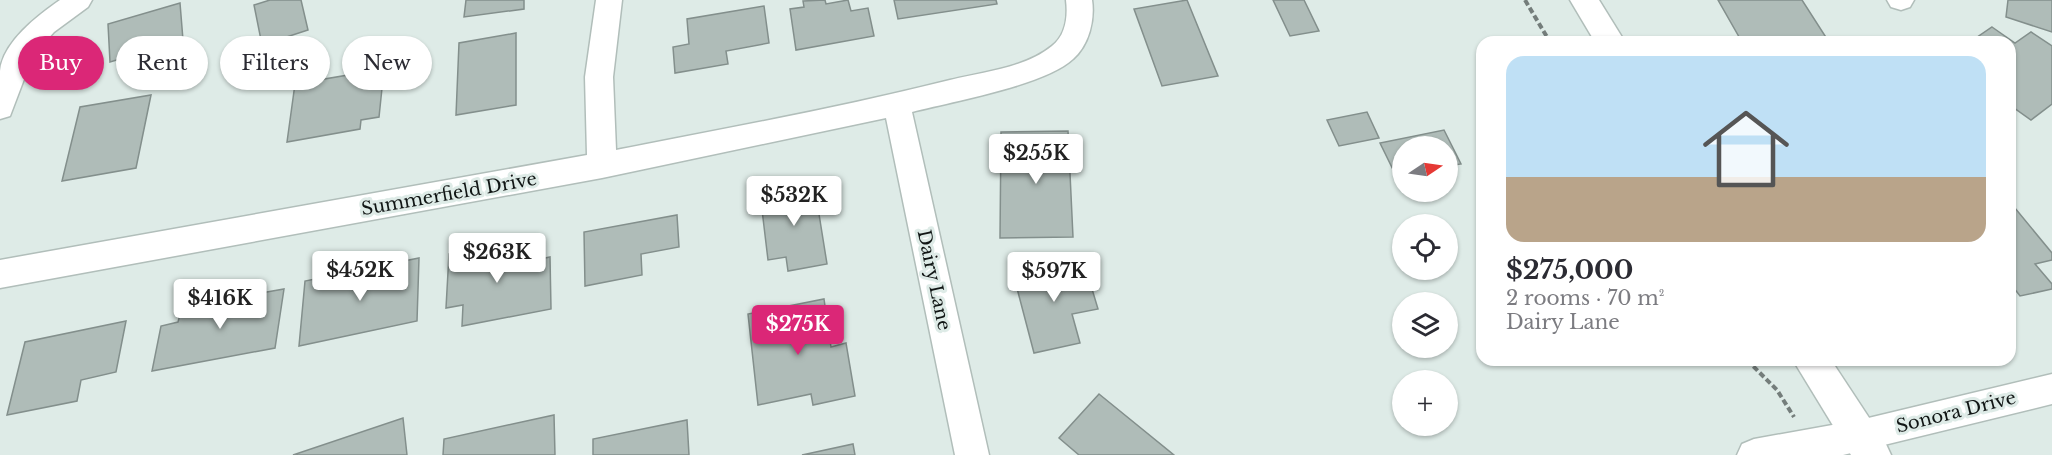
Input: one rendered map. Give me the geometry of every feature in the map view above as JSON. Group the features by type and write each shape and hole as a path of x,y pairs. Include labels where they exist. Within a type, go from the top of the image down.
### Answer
{"main road":[{"path":"1584,0 1606,36"},
{"path":"1816,366 1866,446"}],"street":[{"path":"0,108 13,71 28,42 41,28 79,0"},
{"path":"602,166 599,77 609,0"},
{"name":"Summerfield Drive","path":"0,274 602,166 897,105 1035,68 1062,54 1074,39 1081,8 1079,0"},
{"name":"Dairy Lane","path":"897,105 972,455"},
{"name":"Sonora Drive","path":"1754,455 1866,446 2052,389"}],"path":[{"path":"1525,0 1546,36"},
{"path":"1753,366 1777,390"}],"building":[{"path":"270,0 301,0 308,30 290,36 260,36 254,5"},
{"path":"466,0 524,0 524,9 464,17"},
{"path":"825,0 826,4 848,0 851,11 868,8 874,36 796,50 790,9 804,7 803,1"},
{"path":"894,0 996,0 997,4 898,19"},
{"path":"1187,0 1218,76 1162,86 1134,9"},
{"path":"1273,0 1304,0 1319,31 1290,36"},
{"path":"1718,0 1802,0 1825,36 1739,36"},
{"path":"2008,0 2052,0 2052,32 2006,17"},
{"path":"180,3 183,36 116,36 116,60 110,62 108,24"},
{"path":"764,6 769,43 726,51 728,64 675,73 673,47 689,44 687,19"},
{"path":"1992,27 2005,36 1979,36"},
{"path":"2031,32 2052,46 2052,104 2031,120 2016,109 2016,42"},
{"path":"516,33 516,105 456,115 459,43"},
{"path":"342,76 342,90 382,90 379,117 361,120 360,129 287,142 294,90 330,90 330,78"},
{"path":"151,95 136,168 62,181 80,107"},
{"path":"1367,112 1379,138 1339,146 1327,120"},
{"path":"1444,130 1447,136 1414,136"},
{"path":"1068,131 1073,237 1000,238 1001,132"},
{"path":"1392,141 1392,168 1380,143"},
{"path":"814,183 827,264 788,271 786,257 768,260 760,193"},
{"path":"2016,209 2052,253 2052,260 2035,264 2052,284 2052,289 2020,296 2016,291"},
{"path":"677,215 679,247 641,254 642,275 585,286 584,232"},
{"path":"517,241 517,264 550,257 551,309 462,326 463,305 446,308 449,254"},
{"path":"419,258 417,321 299,346 305,281"},
{"path":"1083,259 1098,309 1072,314 1080,343 1034,353 1013,273"},
{"path":"284,289 275,348 152,371 161,326 178,322 182,307"},
{"path":"824,299 831,347 846,343 855,396 813,405 811,394 758,405 748,314"},
{"path":"126,321 116,372 81,380 77,401 7,415 25,342"},
{"path":"1099,394 1174,455 1079,455 1059,438"},
{"path":"554,415 555,455 443,455 444,439"},
{"path":"403,418 407,455 293,455"},
{"path":"687,420 689,455 593,455 593,439"},
{"path":"853,444 855,455 802,455"}]}
